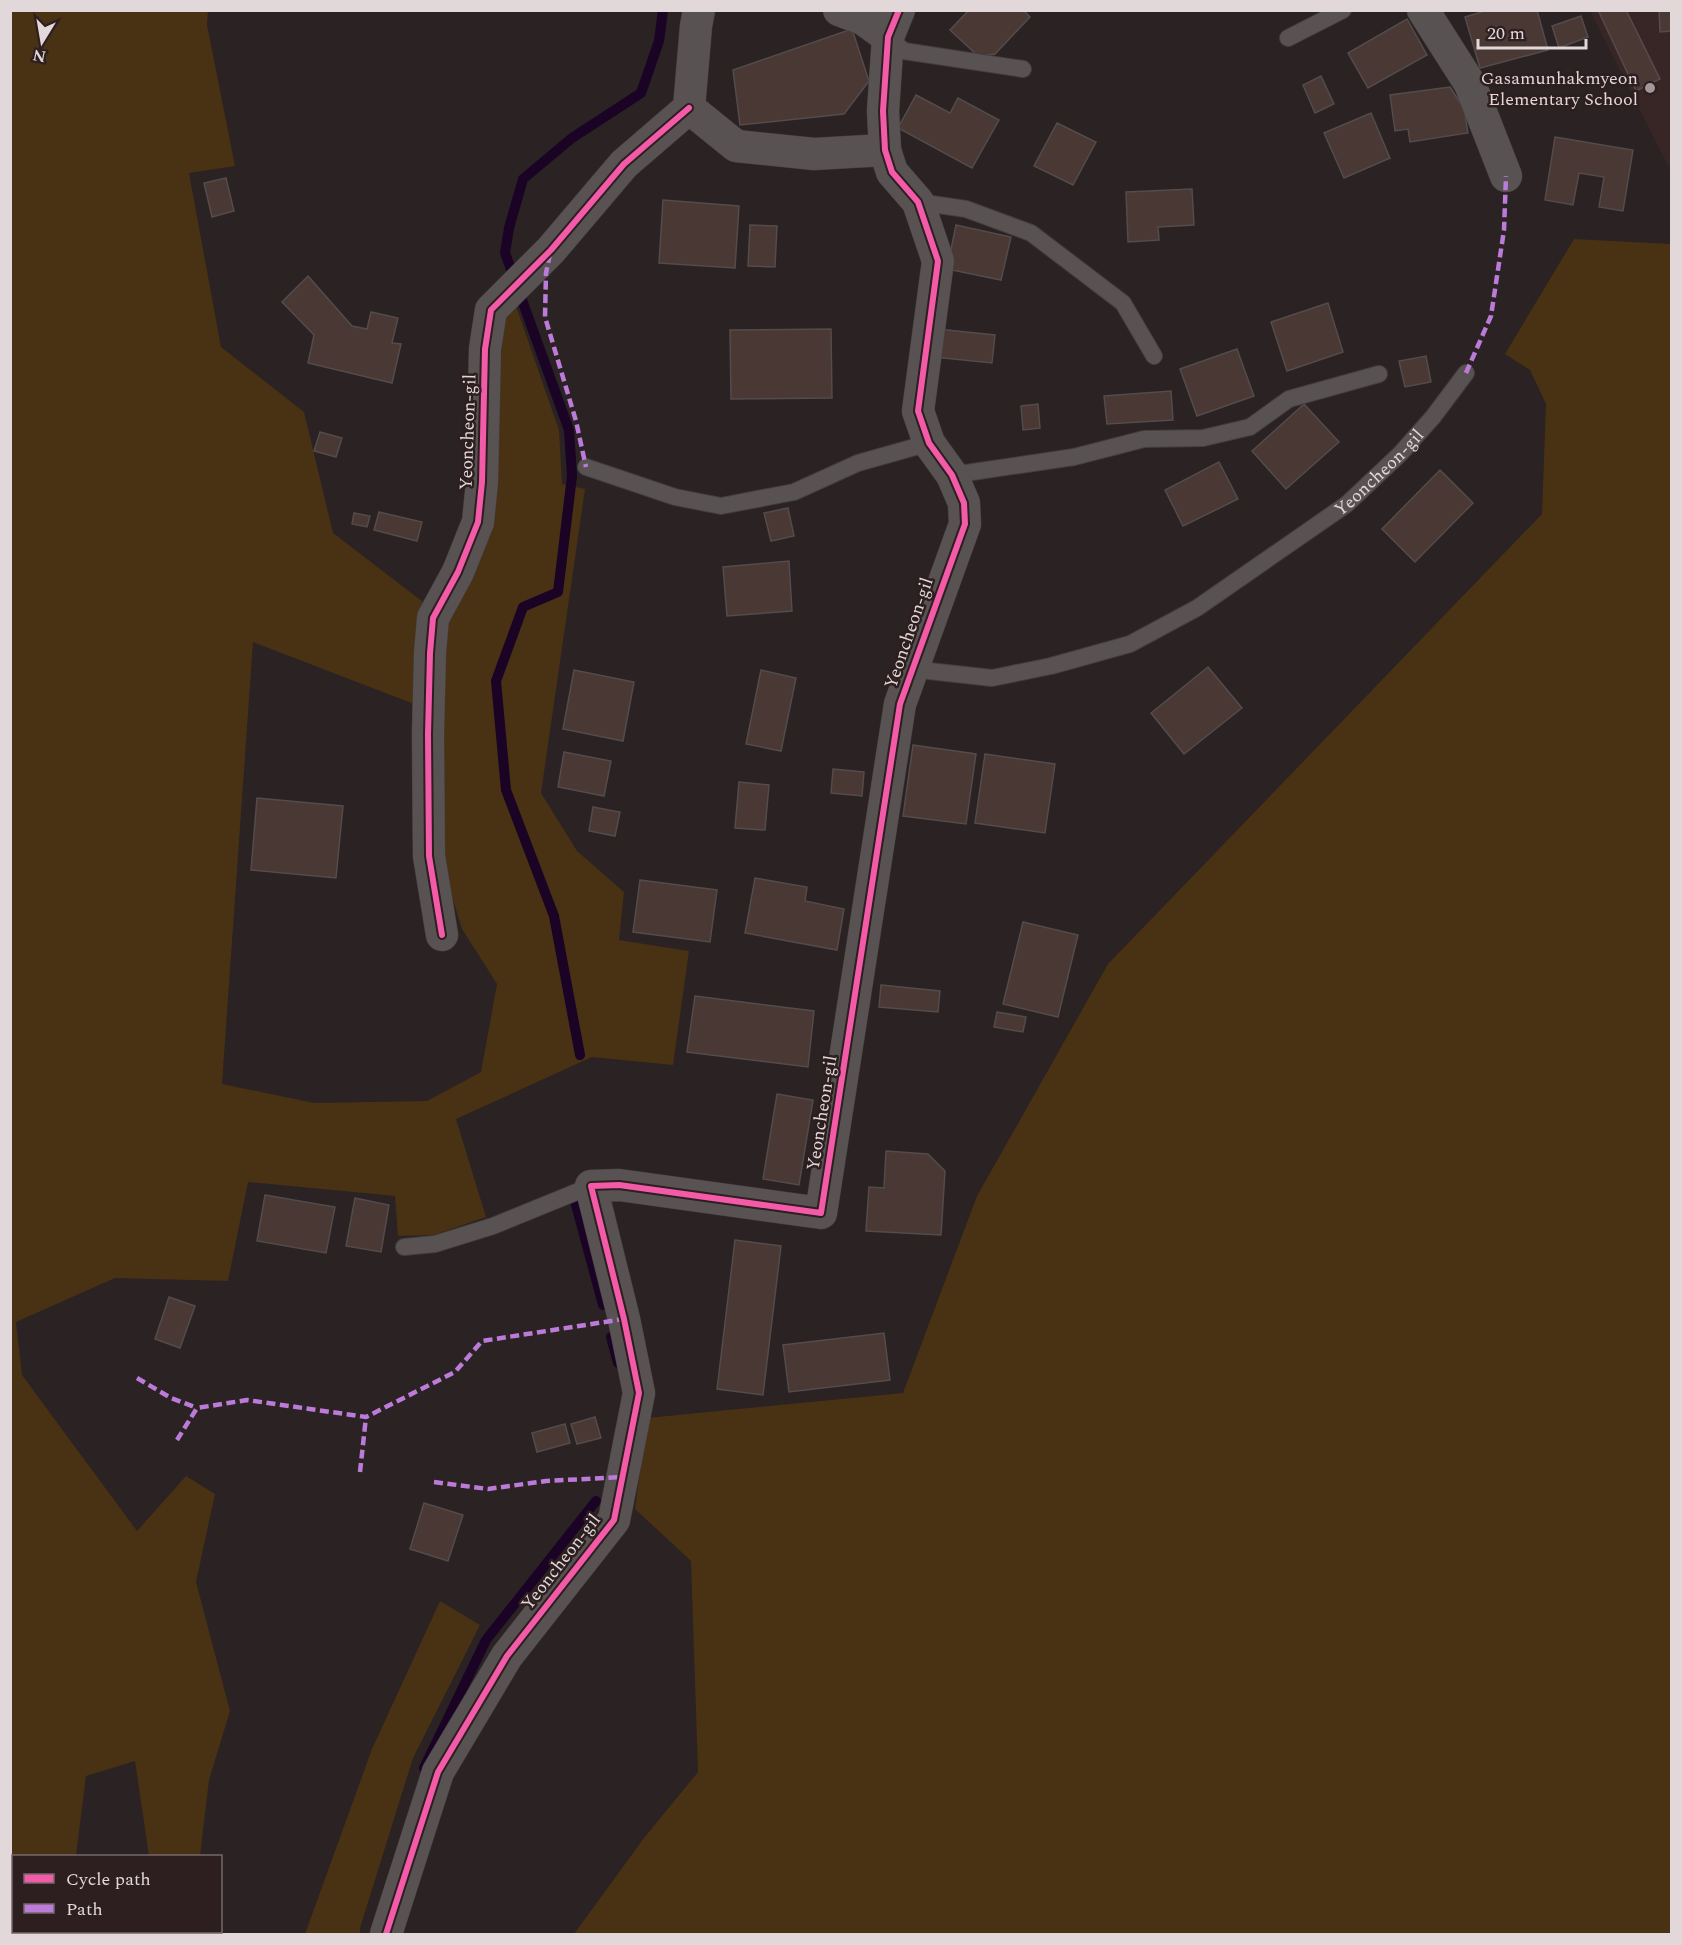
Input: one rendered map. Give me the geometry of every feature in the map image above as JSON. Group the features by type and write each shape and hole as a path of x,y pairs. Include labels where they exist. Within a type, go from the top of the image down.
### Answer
{"street":[{"path":"699,10 689,108 736,146 814,154 885,150"},
{"path":"839,10 863,19 893,24"},
{"path":"1423,10 1470,84 1506,176"},
{"name":"Yeoncheon-gil","path":"386,1935 438,1772 507,1656 614,1520 639,1393 624,1319 591,1186 619,1185 821,1213 900,704 965,524 964,503 952,475 929,443 918,411 938,261 918,202 892,172 885,150 883,111 893,24"},
{"name":"Yeoncheon-gil","path":"442,935 429,856 429,723 433,618 458,572 478,522 482,482 485,349 491,310 551,250 624,164 689,108"}],"lane":[{"path":"1288,38 1343,10"},
{"path":"893,24 904,51 1023,69"},
{"path":"918,202 966,209 1031,232 1124,303 1154,356"},
{"name":"Yeoncheon-gil","path":"914,663 929,670 992,678 1051,666 1130,644 1197,608 1347,504 1400,454 1433,417 1466,373"},
{"path":"952,475 1074,457 1144,439 1203,438 1250,427 1289,399 1379,374"},
{"path":"586,467 675,496 722,506 794,492 858,463 929,443"},
{"name":"Yeoncheon-gil","path":"404,1247 435,1244 493,1226 591,1186"}],"shaded area":[{"path":"11,11 208,11 207,25 235,166 189,173 221,347 304,412 333,533 427,605 414,704 253,642 222,1084 314,1103 427,1101 481,1072 497,984 462,929 438,851 442,622 490,520 504,314 516,306 559,430 562,484 585,489 541,793 577,851 624,892 619,940 689,951 673,1065 592,1057 456,1119 486,1217 434,1235 398,1236 395,1196 248,1182 228,1281 115,1278 16,1322 22,1375 137,1531 186,1476 215,1494 196,1582 230,1711 209,1780 200,1855 149,1855 135,1761 86,1776 76,1855 12,1855 12,1933 67,1934 11,1934"},
{"name":"Gasamunhakmyeon Elementary School","path":"1590,11 1671,11 1671,165 1668,166"},
{"path":"1574,239 1671,244 1671,1934 574,1934 644,1838 698,1772 691,1561 635,1509 647,1418 903,1393 977,1196 1108,964 1542,514 1546,404 1530,370 1505,354"},
{"path":"440,1601 480,1625 413,1758 360,1934 305,1934 372,1749"}],"building":[{"path":"969,10 1023,10 1030,17 995,54 978,56 950,30"},
{"path":"1488,10 1537,10 1548,50 1480,68 1465,17"},
{"path":"1598,10 1626,10 1660,79 1636,91"},
{"path":"1659,10 1672,10 1672,31 1660,32"},
{"path":"1581,16 1588,37 1559,48 1552,26"},
{"path":"1407,19 1427,55 1368,88 1348,53"},
{"path":"852,29 869,81 844,114 740,125 733,70"},
{"path":"1321,76 1334,104 1315,113 1303,85"},
{"path":"1450,87 1464,109 1468,133 1410,142 1408,129 1395,131 1390,95"},
{"path":"916,95 950,113 958,98 999,120 972,168 898,128"},
{"path":"1371,113 1390,158 1344,178 1324,133"},
{"path":"1057,123 1096,142 1073,185 1034,166"},
{"path":"1555,137 1633,150 1623,211 1599,207 1604,177 1579,173 1573,205 1545,200"},
{"path":"226,178 234,211 212,217 204,183"},
{"path":"1192,189 1194,225 1158,227 1159,240 1128,242 1126,192"},
{"path":"663,200 739,206 735,268 659,263"},
{"path":"750,225 777,226 775,267 748,266"},
{"path":"956,225 1011,237 1001,280 947,269"},
{"path":"308,276 352,326 367,329 371,312 398,318 392,343 401,344 392,383 308,363 314,335 282,302"},
{"path":"1328,303 1343,352 1287,371 1271,322"},
{"path":"831,329 832,398 731,399 730,330"},
{"path":"937,329 995,335 992,363 934,357"},
{"path":"1237,349 1254,396 1197,416 1180,369"},
{"path":"1426,356 1431,382 1405,387 1399,361"},
{"path":"1171,391 1173,420 1107,424 1104,396"},
{"path":"1038,404 1040,428 1023,430 1021,406"},
{"path":"1304,404 1339,442 1286,489 1252,451"},
{"path":"320,432 342,438 336,457 314,451"},
{"path":"1219,462 1238,499 1183,526 1165,490"},
{"path":"1440,470 1473,503 1415,562 1382,529"},
{"path":"788,508 794,536 771,541 764,513"},
{"path":"379,512 422,522 417,541 374,530"},
{"path":"354,513 370,516 367,527 352,524"},
{"path":"789,561 792,611 727,616 723,567"},
{"path":"1208,667 1242,708 1184,754 1151,713"},
{"path":"574,670 634,682 623,741 563,729"},
{"path":"761,670 796,678 781,751 746,744"},
{"path":"913,745 976,754 966,824 903,816"},
{"path":"564,752 611,761 604,796 558,787"},
{"path":"985,754 1055,764 1045,833 975,823"},
{"path":"833,769 864,772 862,796 831,793"},
{"path":"739,782 769,785 765,830 735,828"},
{"path":"257,798 343,806 336,878 251,870"},
{"path":"593,807 620,812 615,836 589,831"},
{"path":"755,878 807,887 805,901 844,909 837,950 745,933"},
{"path":"640,880 717,890 710,942 633,932"},
{"path":"1023,922 1078,935 1058,1017 1003,1004"},
{"path":"881,985 940,991 938,1012 879,1007"},
{"path":"695,996 814,1011 808,1067 687,1052"},
{"path":"997,1012 1026,1017 1023,1032 994,1027"},
{"path":"777,1094 813,1100 799,1185 763,1179"},
{"path":"886,1151 928,1154 945,1171 941,1235 866,1231 869,1187 884,1188"},
{"path":"265,1195 335,1207 326,1253 257,1241"},
{"path":"355,1198 389,1205 381,1252 346,1246"},
{"path":"735,1240 781,1246 763,1395 717,1389"},
{"path":"169,1297 195,1306 180,1348 155,1339"},
{"path":"884,1333 890,1380 789,1392 783,1345"},
{"path":"595,1417 601,1438 577,1444 571,1424"},
{"path":"565,1424 570,1443 537,1452 532,1433"},
{"path":"424,1503 463,1515 448,1561 410,1549"},
{"path":"173,1933 212,1933 211,1934"}],"waterway":[{"path":"580,1055 554,916 506,790 496,681 523,607 558,592 572,476 569,430 505,253 509,228 523,179 572,138 641,93 659,41 663,10"},
{"path":"575,1201 603,1305"},
{"path":"611,1337 618,1363"},
{"path":"424,1768 486,1640 596,1501"}],"marked path":[{"path":"1466,373 1491,316 1504,230 1506,176"},
{"path":"550,254 546,273 545,317 576,421 586,467"},
{"path":"177,1440 197,1408 247,1400 366,1417 455,1372 482,1341 624,1319"},
{"path":"137,1378 171,1398 197,1408"},
{"path":"360,1472 366,1417"},
{"path":"434,1482 488,1489 546,1481 623,1477"}],"cycle path":[{"path":"386,1934 438,1772 507,1656 614,1520 639,1393 624,1319 591,1186 619,1185 821,1213 900,704 965,524 964,503 952,475 929,443 918,411 938,261 918,202 892,172 885,150 883,111 888,37 899,10"},
{"path":"442,935 429,856 430,653 433,618 458,572 478,522 482,482 485,349 491,310 551,250 624,164 689,108"}],"place":[{"name":"Gasamunhakmyeon Elementary School","path":"1650,88"}]}
